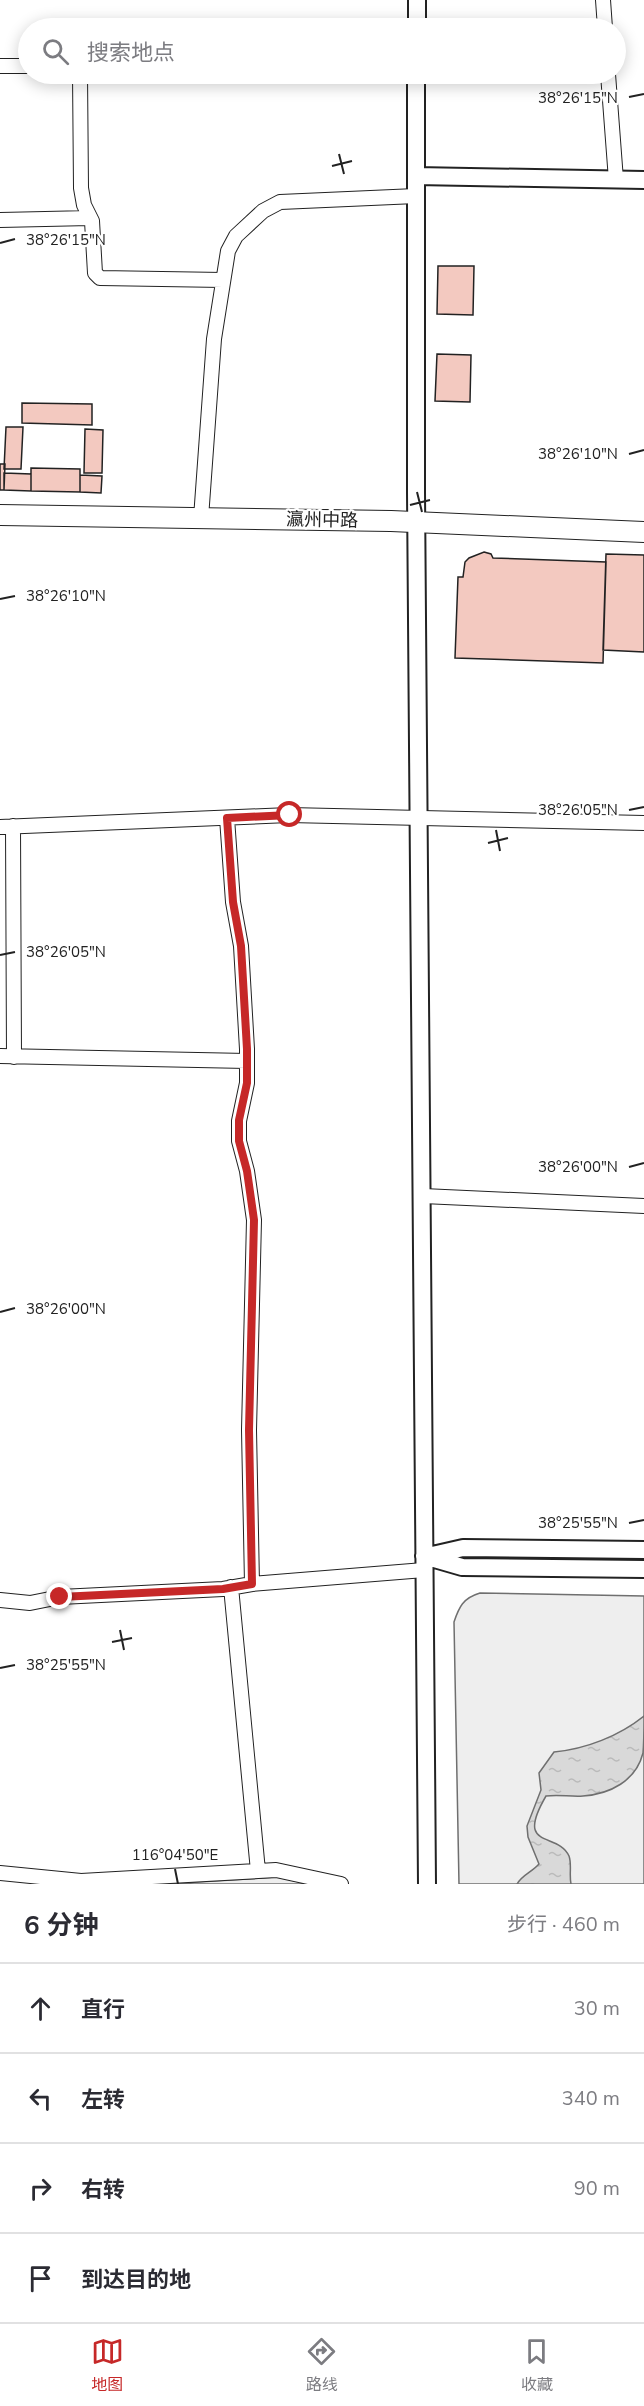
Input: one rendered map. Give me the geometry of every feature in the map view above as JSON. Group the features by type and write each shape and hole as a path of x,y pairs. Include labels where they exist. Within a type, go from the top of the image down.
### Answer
{"main road":[{"name":"瀛州中路","path":"0,515 416,522 644,532"}],"street":[{"path":"417,0 417,18"},
{"path":"603,0 604,18"},
{"path":"0,66 18,66"},
{"path":"80,84 81,188 94,236 95,273 100,278 223,279"},
{"path":"416,84 416,522 427,1884"},
{"path":"609,84 616,180"},
{"path":"416,176 644,180"},
{"path":"201,518 214,339 228,251 236,236 263,211 280,202 416,196"},
{"path":"0,220 90,218"},
{"path":"247,1061 7,1056 7,827 290,815 644,823"},
{"path":"227,818 233,902 241,946 247,1061 247,1083 239,1120 239,1141 247,1171 254,1220 249,1430 252,1584"},
{"path":"423,1196 644,1206"},
{"path":"424,1563 463,1548 644,1550"},
{"path":"0,1600 30,1603 60,1597 231,1587 424,1563 462,1567 644,1569"},
{"path":"231,1587 258,1871"},
{"path":"0,1873 81,1881 258,1871 285,1872 341,1884"}],"shaded area":[{"path":"480,1593 644,1596 644,1884 459,1884 454,1622 463,1604"},
{"path":"278,1877 308,1884 166,1884"}],"water":[{"path":"644,1716 643,1753 640,1763 628,1778 612,1789 593,1795 546,1796 537,1813 536,1833 564,1848 569,1856 571,1884 517,1884 539,1864 528,1837 527,1826 541,1790 539,1773 554,1752 578,1748 602,1740 624,1730"}],"building":[{"path":"438,266 474,266 473,315 437,314"},
{"path":"437,354 471,355 470,402 435,401"},
{"path":"22,403 92,404 92,425 22,423"},
{"path":"6,427 23,427 21,469 4,469"},
{"path":"85,429 103,430 102,473 84,473"},
{"path":"0,464 5,464 4,490 0,490"},
{"path":"31,468 80,469 80,492 31,491"},
{"path":"4,473 31,474 31,491 4,490"},
{"path":"80,475 102,476 101,493 80,492"},
{"path":"484,552 491,554 493,558 606,562 603,663 455,658 458,577 463,577 465,562 469,558"},
{"path":"606,554 644,555 644,652 603,650"}],"route":[{"path":"60,1597 223,1589 252,1584 249,1430 254,1220 247,1171 239,1141 239,1120 247,1083 247,1049 241,946 233,902 227,818 290,815"}]}
